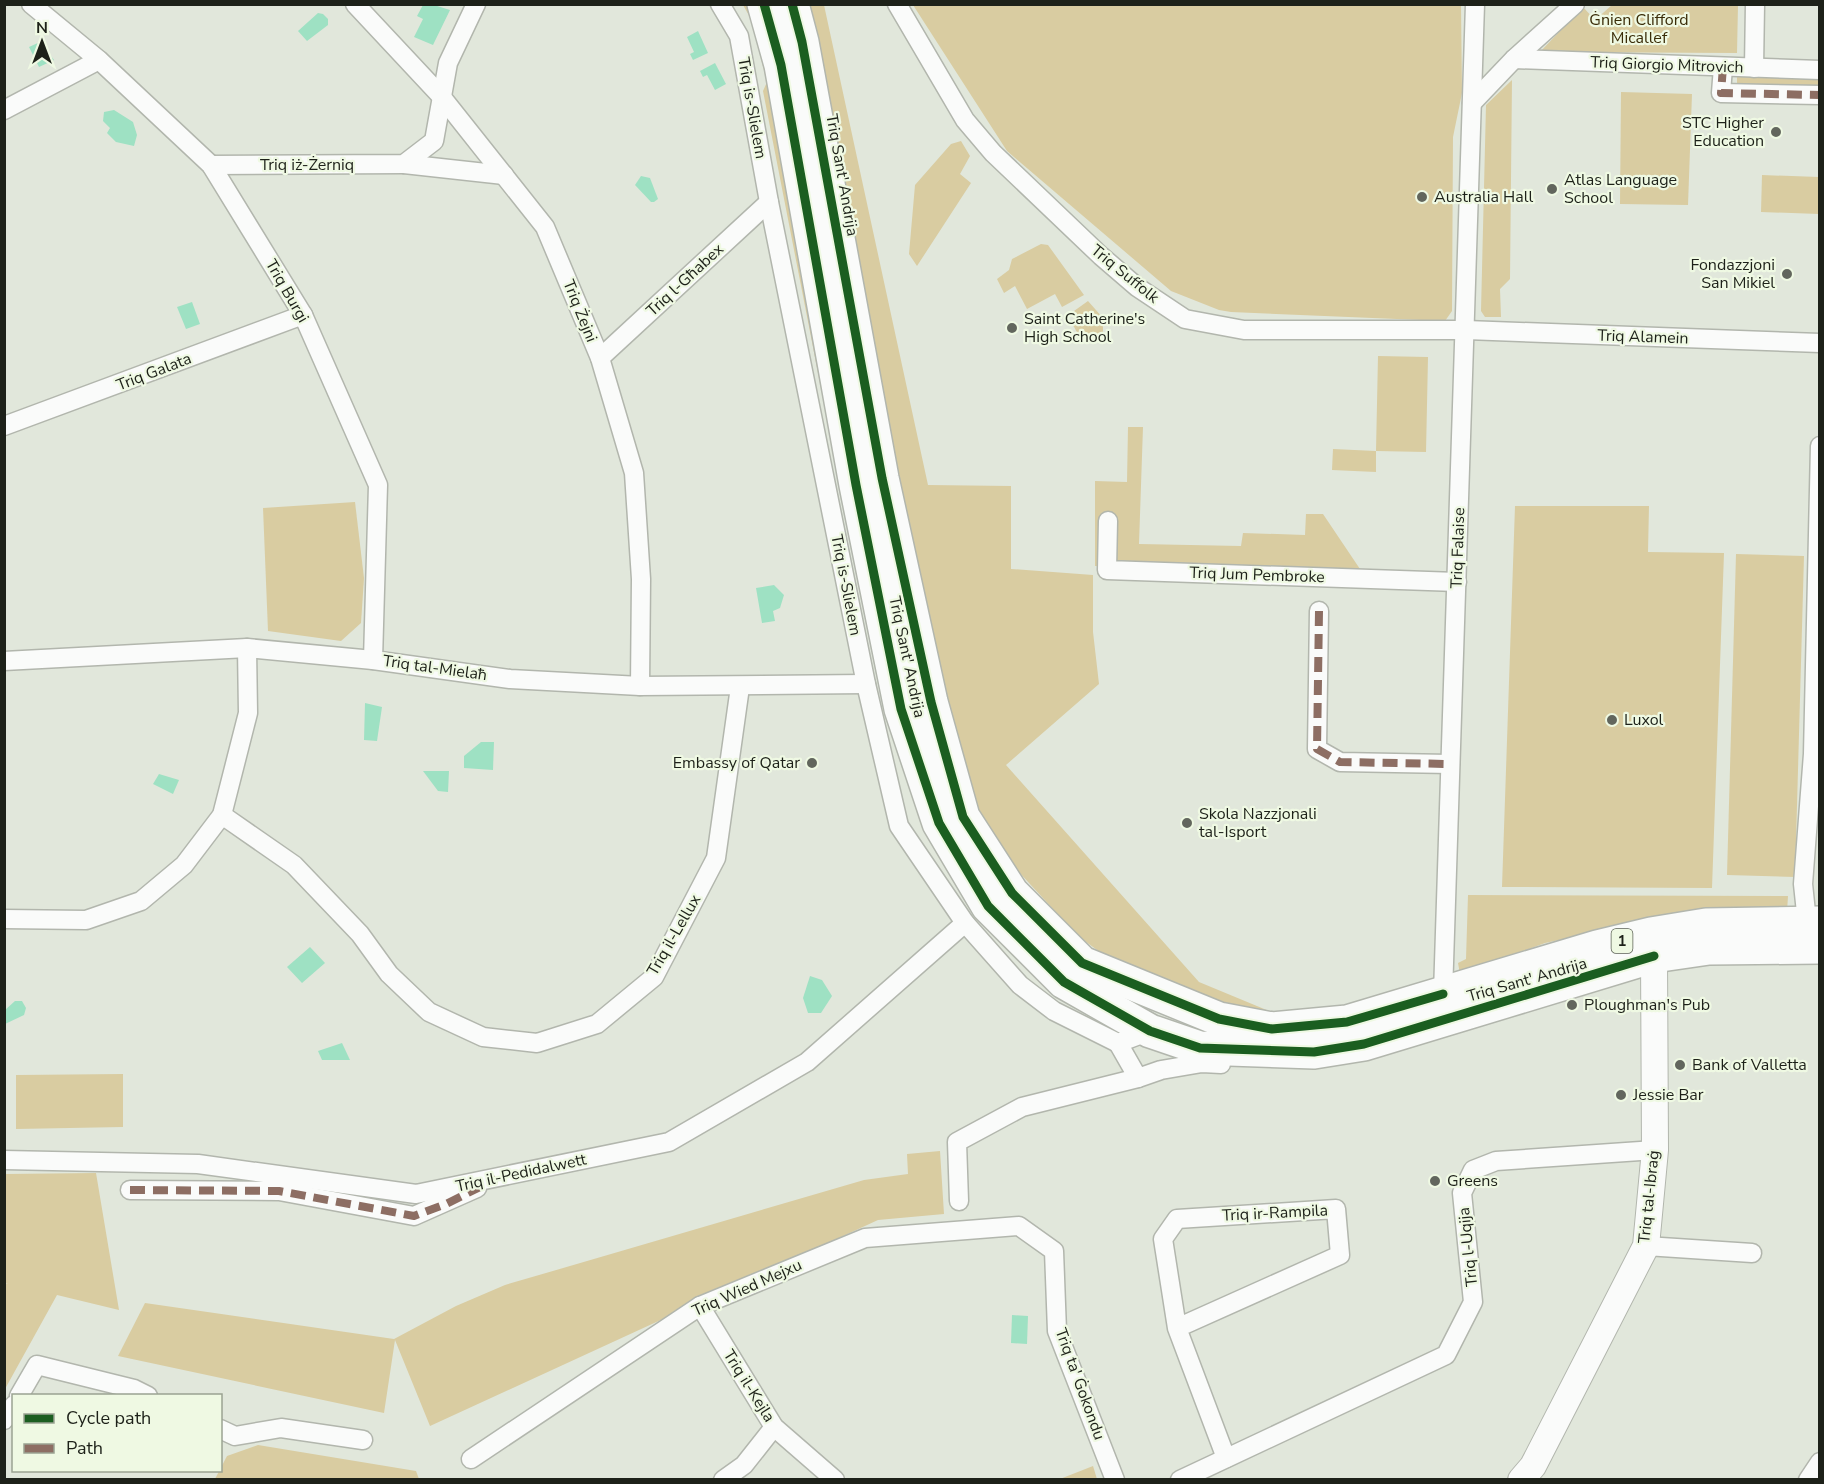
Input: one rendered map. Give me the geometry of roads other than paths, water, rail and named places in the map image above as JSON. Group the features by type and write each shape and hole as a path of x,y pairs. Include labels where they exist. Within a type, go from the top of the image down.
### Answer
{"highway":[{"name":"Triq Sant' Andrija","path":"764,4 781,65 856,485 901,709 939,823 987,906 1064,982 1150,1031 1200,1048 1314,1052 1364,1044 1654,956 1815,931"},
{"name":"Triq Sant' Andrija","path":"792,4 805,53 882,478 931,702 963,817 1012,893 1082,963 1219,1019 1272,1029 1347,1022 1597,946 1651,934 1706,925 1815,931"}],"main road":[{"name":"Triq tal-Ibraġ","path":"1521,1479 1533,1466 1646,1246 1655,1150 1654,956"}],"street":[{"name":"Triq Burgi","path":"31,4 99,60 211,165 303,315 378,484 373,660"},
{"name":"Triq Żejni","path":"355,4 441,96 545,226 600,358 634,473 641,579 640,686"},
{"path":"404,164 434,141 448,63 476,4"},
{"name":"Triq is-Slielem","path":"720,4 739,36 769,202 866,684 899,826 965,923 1028,991 1054,1011 1118,1043"},
{"name":"Triq Suffolk","path":"897,4 964,120 993,153 1092,248 1137,287 1185,319 1244,330 1466,330"},
{"name":"Triq Falaise","path":"1443,994 1475,4"},
{"path":"1472,103 1514,59 1575,4"},
{"path":"1754,68 1755,4"},
{"name":"Triq Giorgio Mitrovich","path":"1514,59 1820,70"},
{"path":"4,110 99,60"},
{"path":"1723,67 1721,93 1820,95"},
{"name":"Triq iż-Żerniq","path":"211,165 404,164 504,175"},
{"name":"Triq l-Għabex","path":"600,358 769,202"},
{"name":"Triq Galata","path":"4,426 303,315"},
{"name":"Triq Alamein","path":"1466,330 1820,343"},
{"path":"1815,931 1803,884 1813,754 1820,446"},
{"name":"Triq Jum Pembroke","path":"1108,521 1107,570 1457,582"},
{"path":"1319,611 1317,749 1340,762 1450,764"},
{"path":"4,919 87,920 141,901 184,866 222,815 248,714 247,648"},
{"name":"Triq tal-Mielaħ","path":"4,662 247,648 373,660 510,679 640,686 740,687 866,684"},
{"name":"Triq il-Lellux","path":"222,815 294,865 360,934 389,975 429,1012 483,1036 537,1043 597,1024 654,976 659,968 716,858 740,687"},
{"name":"Triq il-Pedidalwett","path":"4,1160 198,1164 416,1194 669,1142 807,1062 965,923"},
{"path":"1138,1078 1118,1043 1150,1031"},
{"path":"959,1201 957,1142 1022,1107 1138,1078 1161,1070 1202,1064 1263,1066 1314,1052"},
{"name":"Triq l-Uqija","path":"1180,1479 1446,1355 1473,1302 1462,1193 1473,1170 1496,1161 1655,1150"},
{"path":"130,1190 279,1191 414,1216 446,1204 496,1179"},
{"name":"Triq ir-Rampila","path":"1177,1328 1340,1255 1336,1209 1177,1219 1163,1239 1177,1328 1226,1458"},
{"name":"Triq Wied Mejxu","path":"471,1459 700,1306 865,1238 1019,1226 1054,1251"},
{"path":"1646,1246 1752,1253"},
{"name":"Triq ta' Ġokondu","path":"1054,1251 1057,1331 1115,1479"},
{"name":"Triq il-Kejla","path":"700,1306 774,1427 836,1479"},
{"path":"20,1394 38,1365 146,1394"},
{"path":"723,1479 744,1465 774,1427"},
{"path":"222,1430 235,1436 281,1428 363,1440"},
{"path":"1808,1479 1820,1462"}],"place":[{"name":"STC Higher Education","path":"1776,132"},
{"name":"Atlas Language School","path":"1552,189"},
{"name":"Australia Hall","path":"1422,197"},
{"name":"Fondazzjoni San Mikiel","path":"1787,274"},
{"name":"Saint Catherine's High School","path":"1012,328"},
{"name":"Luxol","path":"1612,720"},
{"name":"Embassy of Qatar","path":"812,763"},
{"name":"Skola Nazzjonali tal-Isport","path":"1187,823"},
{"name":"Ploughman's Pub","path":"1572,1005"},
{"name":"Bank of Valletta","path":"1680,1065"},
{"name":"Jessie Bar","path":"1621,1095"},
{"name":"Greens","path":"1435,1181"}],"park label":[{"name":"Ġnien Clifford Micallef","path":"1639,29"}]}
